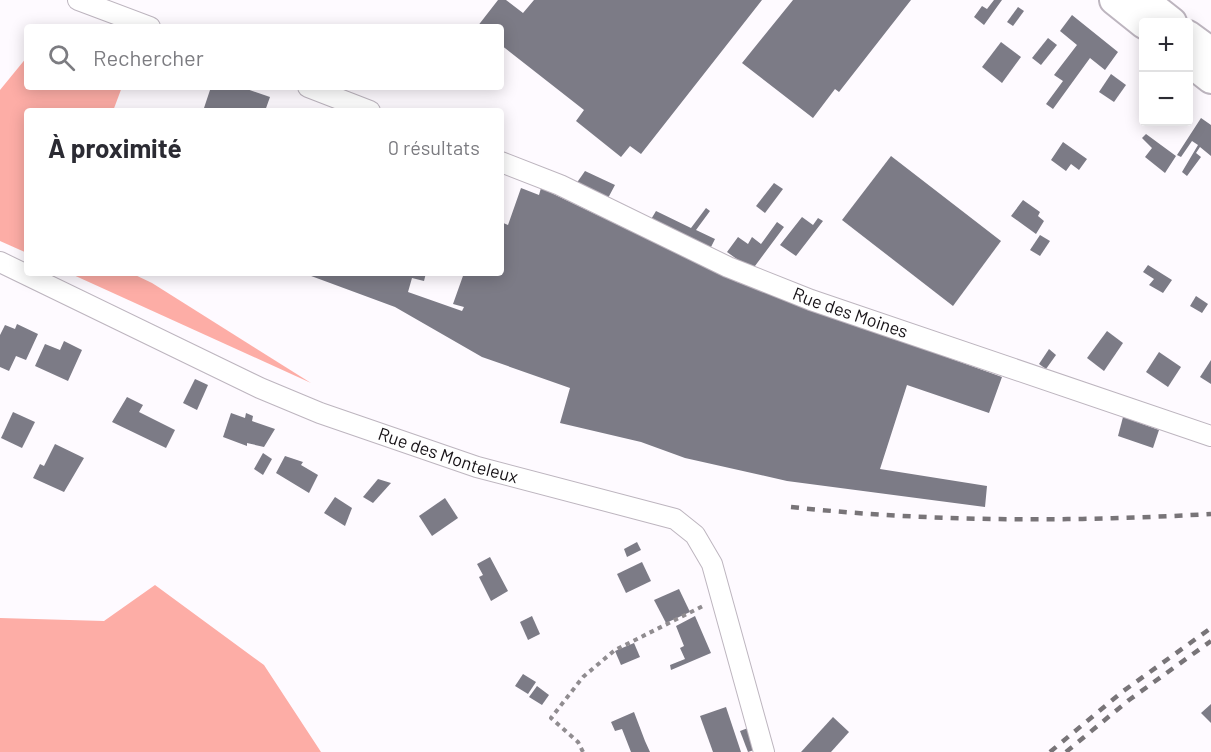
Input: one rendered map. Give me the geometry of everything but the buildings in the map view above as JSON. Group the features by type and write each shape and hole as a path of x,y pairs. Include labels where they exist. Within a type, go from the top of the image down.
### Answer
{"main road":[{"path":"1114,0 1139,21"},
{"path":"1144,0 1168,18"},
{"path":"1193,39 1211,52"},
{"path":"1193,65 1211,79"}],"street":[{"path":"78,0 142,24"},
{"path":"316,90 362,108"},
{"name":"Rue des Moines","path":"504,163 560,185 728,267 811,300 1211,436"},
{"name":"Rue des Monteleux","path":"0,262 24,274"},
{"name":"Rue des Monteleux","path":"29,276 260,388 320,413 477,467 675,519 695,535 711,564 764,752"}],"path":[{"path":"584,752 578,742 551,718 583,678 615,650 719,598"}],"shaded area":[{"path":"24,61 24,90 121,90 114,108 24,108 24,252 0,241 0,90"},
{"path":"76,276 137,276 311,383"},
{"path":"155,585 264,665 321,752 0,752 0,618 104,621"}],"railway":[{"path":"791,507 896,516 1001,519 1211,514"},
{"path":"1050,752 1122,692 1211,628"},
{"path":"1066,752 1129,700 1211,641"}]}
